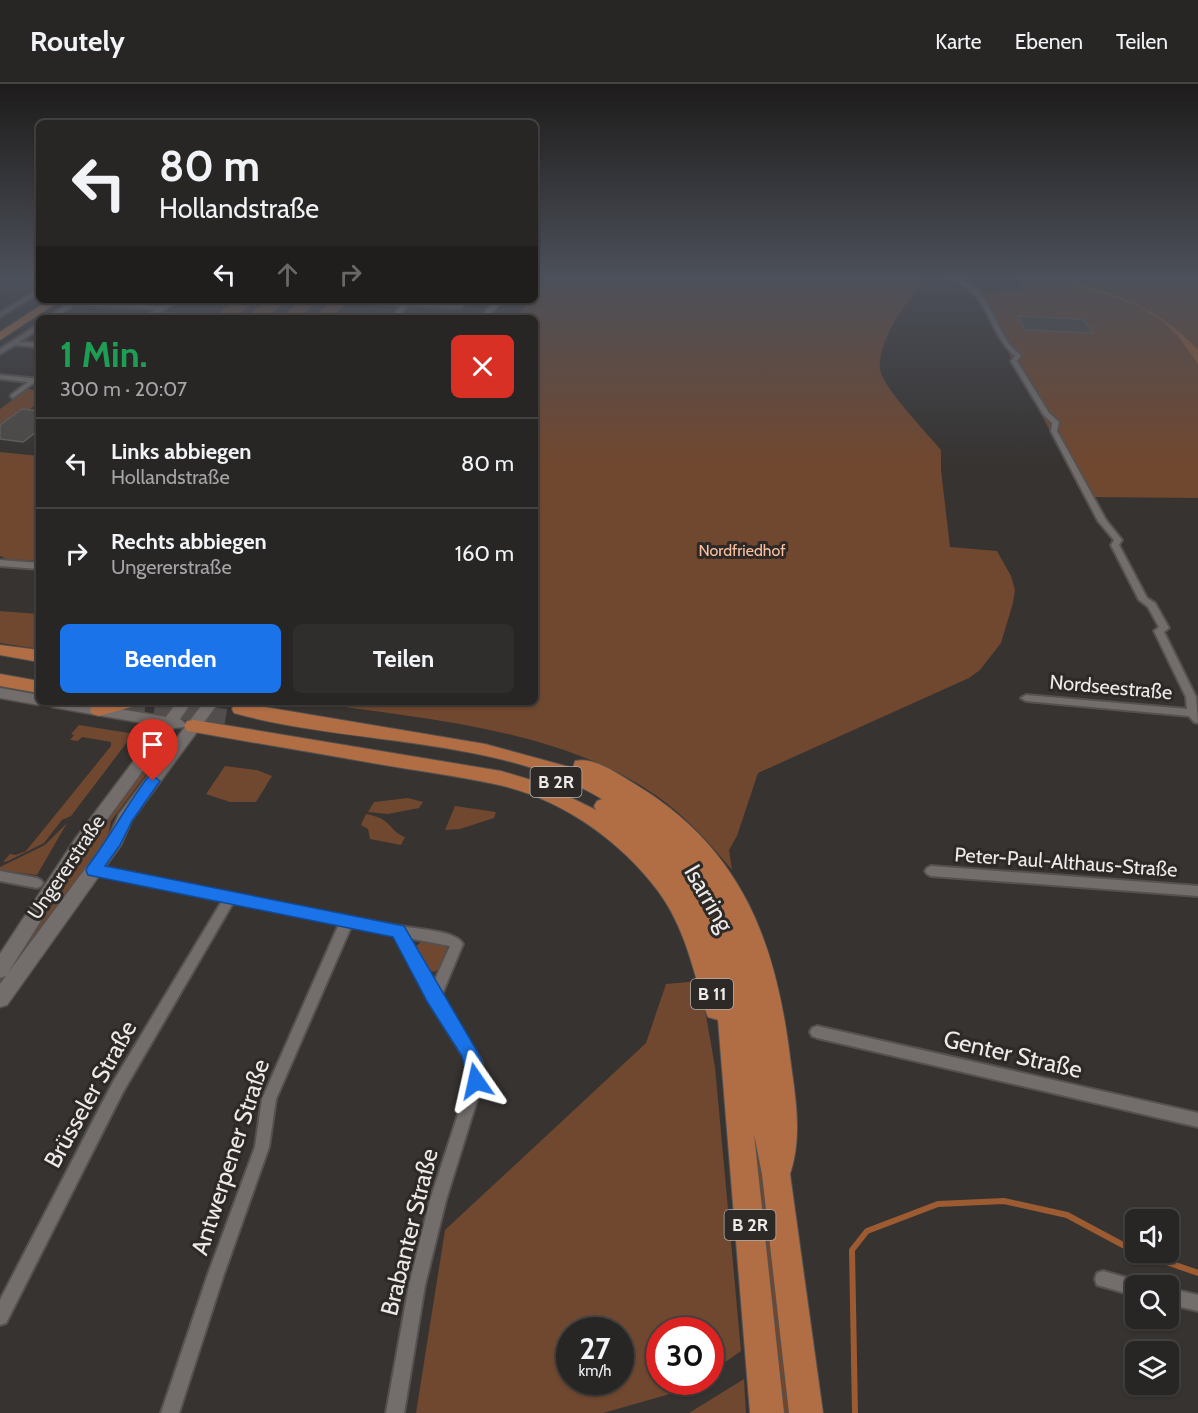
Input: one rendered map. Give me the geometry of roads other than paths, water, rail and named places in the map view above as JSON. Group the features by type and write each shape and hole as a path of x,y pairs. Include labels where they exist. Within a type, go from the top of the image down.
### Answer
{"highway":[{"path":"0,650 36,656"},
{"path":"0,659 36,665"},
{"path":"0,670 36,676"},
{"path":"0,680 36,686"},
{"path":"99,710 117,705"},
{"name":"Isarring","path":"245,710 500,766 550,780 610,810 661,852 696,902 711,932 720,964 732,1038 767,1413"},
{"name":"B 2R","path":"245,710 494,740 544,752 609,778 674,823 712,865 733,895 757,950 774,1028 784,1120 783,1151 776,1174 806,1413"},
{"name":"B 11","path":"194,726 490,776 550,793 602,822 642,856 669,888 699,947 718,1013 732,1038"}],"main road":[{"path":"0,693 36,699"},
{"path":"70,705 194,726"},
{"name":"Ungererstraße","path":"0,970 81,843 183,705"},
{"name":"Ungererstraße","path":"0,999 115,841 125,818 210,705"}],"street":[{"path":"0,352 20,339"},
{"path":"1004,339 1010,350 1018,356 1014,361 1044,411 1056,422 1054,431 1102,521 1118,540 1115,545 1143,600 1152,605 1164,628 1159,631 1191,697 1195,716"},
{"path":"14,343 36,345"},
{"path":"0,377 36,383"},
{"path":"13,396 27,386 36,383"},
{"path":"0,563 36,566"},
{"name":"Nordseestraße","path":"1026,698 1195,716"},
{"path":"94,870 229,899 452,940 457,944 434,998"},
{"name":"Peter-Paul-Althaus-Straße","path":"931,871 1198,891"},
{"path":"0,876 38,883"},
{"name":"Brüsseler Straße","path":"0,1317 118,1087 229,899"},
{"name":"Antwerpener Straße","path":"170,1413 216,1274 262,1148 269,1099 347,921"},
{"path":"398,931 434,998"},
{"name":"Brabanter Straße","path":"395,1413 417,1285 438,1200 476,1081 475,1064 434,998"},
{"name":"Genter Straße","path":"818,1032 1198,1120"},
{"path":"1103,1279 1125,1285"},
{"path":"1179,1299 1198,1303"}],"waterway":[{"path":"855,1413 852,1250 867,1231 938,1204 1004,1201 1067,1215 1125,1246"},
{"path":"1169,1263 1198,1273"}],"tunnel":[{"path":"146,705 232,719"}],"park label":[{"name":"Nordfriedhof","path":"742,550"}]}
